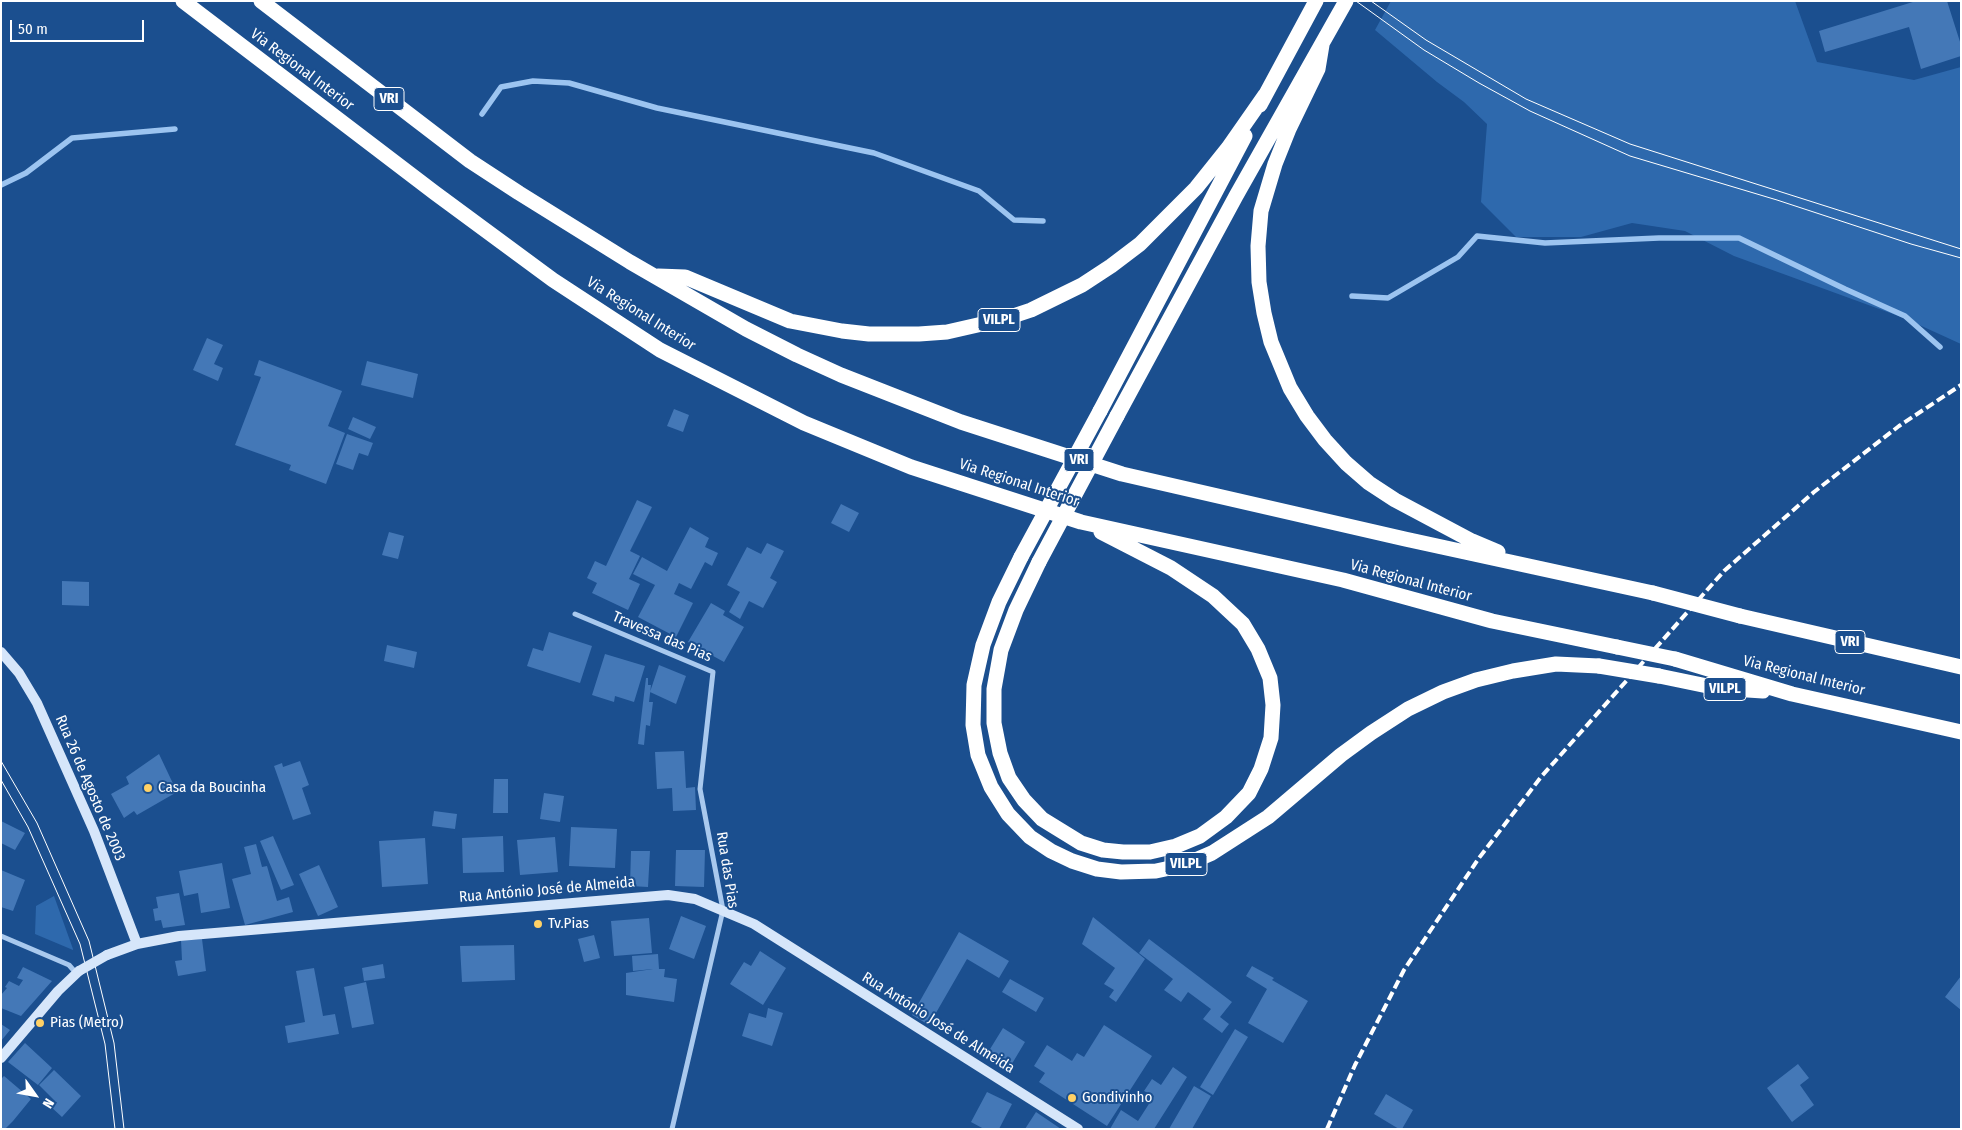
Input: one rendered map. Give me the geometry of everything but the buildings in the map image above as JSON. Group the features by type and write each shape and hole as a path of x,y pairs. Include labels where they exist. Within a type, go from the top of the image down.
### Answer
{"highway":[{"name":"Via Regional Interior","path":"183,1 553,280 660,350 804,423 911,467 1082,522 1343,580 1492,621 1675,659 1792,694 1961,732"},
{"name":"Via Regional Interior","path":"261,1 470,161 569,225 746,329 797,355 881,391 961,422 1041,449 1132,476 1396,537 1653,593 1740,616 1961,667"},
{"name":"VILPL","path":"1316,1 1100,412 1021,557 999,602 983,645 974,685 973,725 978,755 991,787 1008,814 1030,837 1051,851 1072,861 1098,870 1121,872 1156,871 1184,865 1212,853 1268,817 1341,755 1371,733 1408,709 1443,692 1476,680 1513,671 1556,664 1599,666 1717,688 1792,694"},
{"name":"VILPL","path":"1082,522 1171,568 1213,596 1243,624 1258,649 1270,678 1273,705 1271,738 1261,769 1249,793 1226,817 1200,836 1176,846 1150,852 1103,850 1081,843 1042,819 1024,800 1009,778 1000,753 994,723 994,689 1001,650 1016,610 1039,562 1236,196 1346,1"},
{"name":"VILPL","path":"1322,45 1318,69 1289,129 1275,164 1261,212 1258,246 1259,282 1271,342 1281,368 1290,388 1307,416 1325,440 1346,463 1369,482 1395,500 1472,541 1531,565"},
{"name":"VILPL","path":"654,275 685,277 790,321 842,331 869,334 947,332 1004,319 1031,310 1082,285 1140,244 1196,188 1265,95"}],"main road":[{"name":"Rua 26 de Agosto de 2003","path":"1,652 19,673 37,703 94,831 137,944"},
{"name":"Rua António José de Almeida","path":"1,1058 58,991 77,972 107,955 137,944 179,936 668,895 695,899 754,924 1078,1129"}],"street":[{"name":"Travessa das Pias","path":"574,614 714,672 710,700"},
{"name":"Rua das Pias","path":"672,1129 723,910 700,789 710,700"},
{"path":"1,936 69,965 77,972"}],"shaded area":[{"path":"1391,1 1795,1 1817,62 1914,80 1961,67 1961,344 1904,318 1734,256 1685,231 1632,223 1581,237 1516,237 1481,202 1487,124 1464,102 1375,30"},
{"path":"54,896 73,950 35,934 36,906"}],"waterway":[{"path":"482,114 501,87 533,81 569,83 657,108 874,153 979,191 1014,220 1043,221"},
{"path":"1,185 26,173 72,138 175,129"},
{"path":"1352,296 1388,298 1458,257 1477,236 1545,243 1659,238 1739,238 1905,316 1940,347"}],"tram line":[{"path":"1356,1 1424,50 1479,83 1530,111 1630,156 1961,258"},
{"path":"1371,1 1426,40 1526,99 1630,144 1961,249"},
{"path":"1,761 37,823 89,941 114,1043 124,1129"},
{"path":"1,780 28,827 80,944 105,1044 115,1129"}],"railway":[{"path":"1327,1129 1355,1065 1404,970 1479,858 1541,777 1724,571 1814,492 1899,426 1961,385"}],"place":[{"name":"Casa da Boucinha","path":"148,788"},
{"name":"Tv.Pias","path":"538,924"},
{"name":"Pias (Metro)","path":"40,1023"},
{"name":"Gondivinho","path":"1072,1098"}]}
